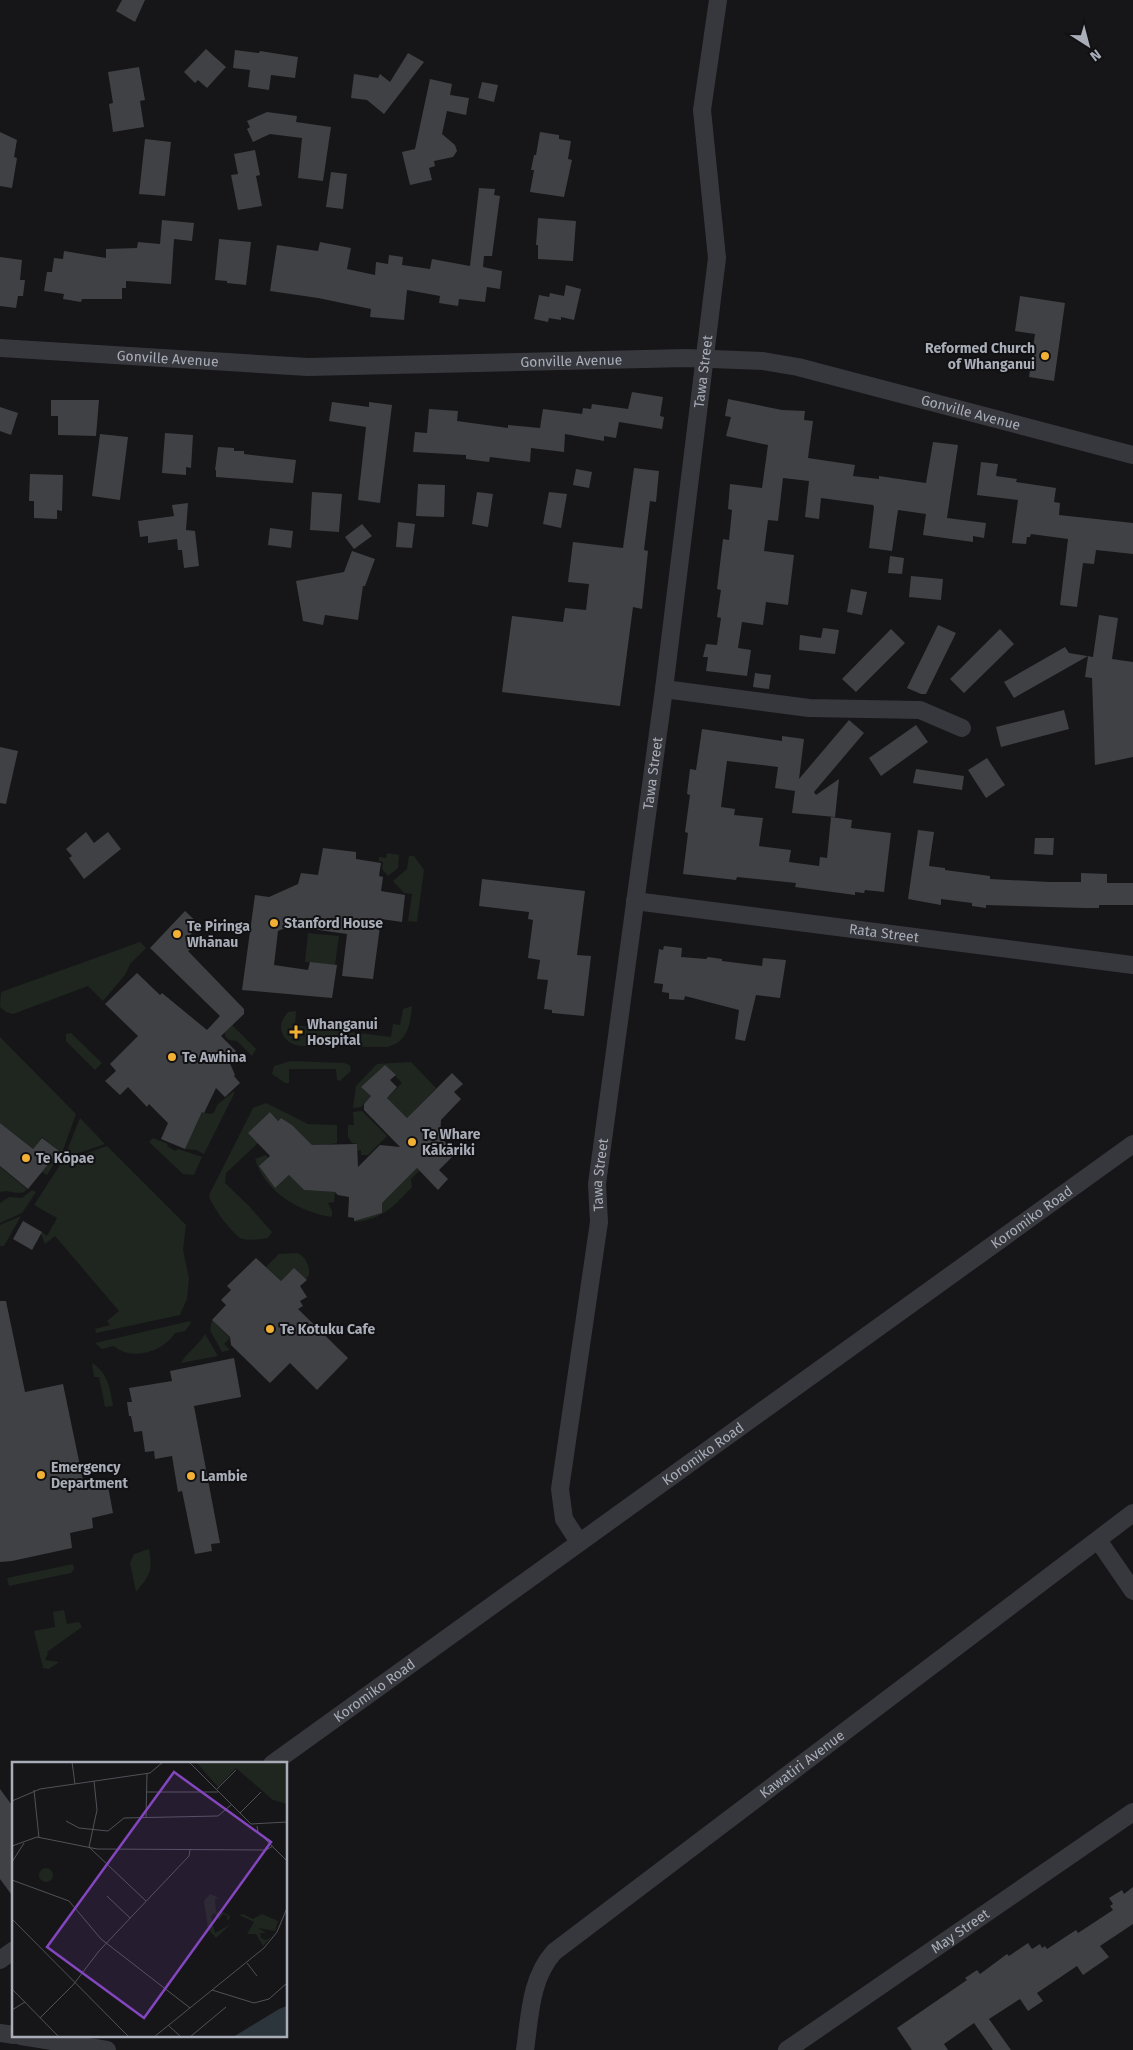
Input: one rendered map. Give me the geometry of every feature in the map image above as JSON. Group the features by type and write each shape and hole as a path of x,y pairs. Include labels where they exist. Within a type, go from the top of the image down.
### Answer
{"street":[{"name":"Tawa Street","path":"579,1542 564,1519 560,1490 599,1222 597,1184 664,689 717,258 702,110 718,0"},
{"name":"Gonville Avenue","path":"0,348 308,367 706,358 763,361 798,367 1133,455"},
{"path":"664,689 809,708 920,710 962,728"},
{"name":"Rata Street","path":"635,901 1133,965"},
{"name":"Koromiko Road","path":"275,1762 1133,1144"},
{"name":"Kawatiri Avenue","path":"525,2050 535,1984 545,1962 554,1952 1133,1513"},
{"path":"1098,1540 1133,1591"},
{"name":"May Street","path":"787,2050 1133,1812"},
{"path":"0,1960 12,1951"},
{"path":"33,2038 107,2050"}],"shaded area":[{"path":"387,853 399,855 398,868 388,876 382,869 383,862 379,861 379,857 386,858"},
{"path":"409,856 414,856 424,870 417,922 408,921 412,894 404,893 393,881 407,869"},
{"path":"308,933 339,936 335,965 305,962"},
{"path":"140,942 146,948 130,964 125,975 103,1001 88,986 13,1014 6,1012 0,1007 1,992"},
{"path":"412,1006 409,1026 404,1037 394,1045 387,1047 300,1046 284,1038 281,1028 284,1017 288,1012 296,1011 295,1025 391,1037 393,1024 400,1025 403,1009"},
{"path":"232,1025 256,1049 252,1056 237,1041 229,1040 225,1036 225,1032"},
{"path":"71,1033 102,1063 95,1070 66,1041 66,1034"},
{"path":"0,1037 76,1114 63,1150 47,1175 42,1172 58,1151 42,1137 33,1149 0,1123"},
{"path":"291,1061 344,1063 350,1065 351,1071 340,1081 337,1080 336,1069 289,1069 289,1083 285,1083 272,1074 274,1066"},
{"path":"411,1062 436,1088 407,1118 387,1098 402,1083 385,1065 362,1087 371,1096 361,1107 353,1108 356,1086 377,1064"},
{"path":"235,1092 204,1154 196,1150 185,1149 202,1112 214,1113 217,1105"},
{"path":"266,1103 308,1124 337,1125 337,1143 313,1147 292,1125 281,1118 278,1121 270,1112 249,1133 258,1143 226,1173 225,1183 272,1232 268,1238 246,1240 239,1237 229,1227 213,1205 209,1195 253,1108"},
{"path":"362,1111 387,1136 368,1155 361,1155 361,1150 357,1151 357,1144 352,1143 348,1137 348,1125 354,1125 353,1112"},
{"path":"80,1118 105,1144 64,1158"},
{"path":"153,1138 168,1144 167,1146 175,1151 178,1149 202,1157 194,1175 183,1174 149,1142"},
{"path":"107,1146 186,1225 183,1250 189,1278 187,1299 180,1315 96,1333 95,1329 110,1325 107,1321 119,1311 55,1236 45,1244 41,1234 42,1232 47,1236 57,1218 34,1205 62,1162"},
{"path":"266,1155 268,1158 260,1166 275,1188 289,1175 304,1190 335,1192 334,1202 328,1203 332,1211 332,1217 296,1205 275,1191 260,1171 255,1159"},
{"path":"0,1167 27,1189 21,1193 0,1192"},
{"path":"417,1168 419,1171 411,1179 412,1187 393,1206 381,1215 355,1222 355,1220 382,1213 382,1201"},
{"path":"32,1190 36,1192 22,1213 0,1223 0,1203 9,1197 22,1198"},
{"path":"21,1216 4,1246 0,1246 0,1225"},
{"path":"298,1253 308,1265 309,1275 306,1279 281,1281 266,1267 279,1254"},
{"path":"212,1320 230,1338 224,1344 230,1350 222,1352 210,1330"},
{"path":"190,1321 191,1323 185,1331 175,1333 163,1345 147,1352 130,1353 121,1351 114,1346 102,1349 95,1343"},
{"path":"205,1334 218,1356 181,1363 186,1356"},
{"path":"92,1363 105,1376 113,1406 105,1407 99,1377 94,1377"},
{"path":"149,1549 151,1563 149,1572 136,1592 130,1563 134,1554"},
{"path":"73,1564 74,1569 71,1573 9,1586 7,1578"},
{"path":"64,1610 67,1624 79,1622 82,1627 47,1652 45,1660 59,1662 49,1669 43,1668 34,1631 55,1627 53,1612"}],"building":[{"path":"122,0 145,0 135,22 116,11"},
{"path":"206,49 226,67 207,88 198,80 195,83 184,72"},
{"path":"235,50 259,53 260,51 298,57 295,78 271,75 269,90 248,87 250,70 233,68"},
{"path":"408,53 424,62 384,114 367,100 351,98 354,74 378,78 380,74 390,82"},
{"path":"139,67 145,100 140,101 144,127 113,132 109,104 113,103 108,72"},
{"path":"430,79 452,84 450,95 469,98 466,115 447,111 442,134 455,145 457,151 453,157 434,161 435,166 429,168 432,180 410,185 402,152 415,149"},
{"path":"482,82 498,85 494,102 478,98"},
{"path":"267,112 297,116 296,122 331,127 323,181 298,178 302,138 270,134 253,142 247,129 250,127 247,121"},
{"path":"0,132 17,140 14,157 17,158 12,188 0,186"},
{"path":"540,132 559,135 559,139 571,141 568,159 572,160 564,197 530,192 534,170 531,170"},
{"path":"145,139 171,142 165,196 139,194"},
{"path":"255,150 260,175 256,176 262,206 238,210 231,175 238,174 234,154"},
{"path":"331,172 347,174 343,209 326,207"},
{"path":"479,188 495,189 494,195 500,196 492,256 484,256 483,267 502,271 500,289 487,287 485,302 459,299 458,306 439,303 440,296 407,290 404,320 370,317 371,309 318,298 270,291 277,245 318,251 320,242 351,248 347,269 375,275 376,262 388,264 389,255 403,257 402,265 430,269 432,259 470,266"},
{"path":"538,218 576,221 573,261 538,259 538,245 536,245"},
{"path":"162,220 194,223 192,241 174,239 171,284 126,281 126,288 122,288 122,299 82,299 81,302 63,299 64,294 44,291 47,272 52,272 54,258 63,259 64,251 106,258 106,249 137,248 138,242 160,244"},
{"path":"219,239 251,242 246,285 215,280"},
{"path":"0,257 22,260 20,280 25,280 23,296 18,296 16,308 0,306"},
{"path":"566,285 581,289 574,320 561,317 561,320 549,318 548,322 534,319 539,295 549,297 550,293 564,296"},
{"name":"Reformed Church of Whanganui","path":"1020,296 1065,303 1054,381 1029,377 1035,334 1015,331"},
{"path":"632,392 663,397 660,416 664,417 662,429 619,422 616,438 604,436 604,441 565,434 564,452 531,448 530,462 490,457 489,462 466,459 466,455 413,452 415,432 427,433 429,409 458,411 457,421 508,428 508,425 540,428 543,409 582,414 583,408 591,409 592,404 628,409"},
{"path":"728,399 782,410 805,411 804,420 813,421 808,458 855,465 853,476 879,479 879,476 926,483 933,442 958,445 947,518 986,523 984,538 973,536 973,542 923,535 926,514 898,510 892,551 869,548 873,505 821,498 819,519 805,517 809,481 783,478 778,521 768,520 764,551 794,555 788,605 766,602 763,625 742,622 738,648 751,650 747,676 706,671 708,657 703,657 706,644 717,645 721,618 717,617 721,590 717,589 723,539 729,540 732,510 728,509 730,484 762,488 768,445 726,436 731,417 725,416"},
{"path":"51,400 99,400 96,436 58,435 58,416 51,416"},
{"path":"332,402 369,407 369,402 392,405 380,503 358,500 366,427 329,421"},
{"path":"0,407 18,413 11,435 0,431"},
{"path":"165,433 193,435 191,468 186,467 186,475 162,473"},
{"path":"100,434 128,437 120,500 92,496"},
{"path":"218,447 234,448 234,451 244,451 244,454 296,460 293,483 216,477"},
{"path":"981,462 998,464 996,476 1017,479 1016,482 1056,488 1054,502 1060,503 1059,515 1133,523 1133,554 1096,550 1094,564 1083,563 1077,607 1060,605 1068,539 1031,534 1030,537 1027,537 1026,544 1012,543 1018,500 977,495"},
{"path":"634,468 659,471 656,502 650,501 644,550 648,551 642,609 633,607 620,706 502,692 512,616 563,622 565,608 586,610 589,584 568,582 573,542 623,548"},
{"path":"576,469 592,472 589,488 573,485"},
{"path":"30,474 63,475 62,511 57,510 57,519 34,518 34,501 29,501"},
{"path":"418,484 445,485 444,517 416,516"},
{"path":"312,492 342,494 339,532 310,530"},
{"path":"477,492 493,494 488,527 472,524"},
{"path":"549,492 567,494 561,528 543,524"},
{"path":"188,503 186,530 195,531 199,566 184,568 182,550 178,550 177,539 148,543 148,536 140,537 138,521 174,516 172,505"},
{"path":"398,522 415,524 412,548 396,547"},
{"path":"362,524 372,536 354,549 345,537"},
{"path":"270,528 293,531 291,548 268,545"},
{"path":"352,551 375,559 365,586 363,586 358,620 325,615 323,625 303,621 296,581 344,572"},
{"path":"890,556 904,558 902,574 888,573"},
{"path":"911,576 943,579 941,600 909,597"},
{"path":"851,589 867,592 862,615 847,612"},
{"path":"1099,615 1118,618 1112,659 1133,662 1133,757 1095,765 1092,678 1085,677 1088,656 1093,657"},
{"path":"938,625 956,633 926,694 921,694 907,688"},
{"path":"823,628 839,630 835,654 799,650 800,635 821,638"},
{"path":"891,629 905,643 856,692 842,679"},
{"path":"1000,629 1014,644 964,693 950,679"},
{"path":"1065,647 1069,653 1088,656 1014,698 1004,682"},
{"path":"755,673 771,675 769,689 753,687"},
{"path":"1064,710 1069,729 1001,747 996,727"},
{"path":"849,720 864,733 814,792 816,795 839,779 835,817 792,813 795,791 775,788 778,767 727,761 721,807 735,809 734,815 763,818 759,846 791,850 789,862 819,866 820,857 827,858 831,817 852,820 851,828 891,833 884,892 865,890 864,893 855,892 855,895 795,887 796,883 737,877 736,880 683,874 688,833 685,832 690,795 687,794 690,769 696,770 702,729 782,741 782,736 804,739 799,779"},
{"path":"916,725 928,742 881,776 869,758"},
{"path":"0,747 18,751 6,804 0,803"},
{"path":"987,758 1005,785 986,798 968,770"},
{"path":"916,769 964,776 962,790 913,783"},
{"path":"918,830 934,832 929,866 990,876 990,879 1050,882 1081,882 1081,873 1107,874 1107,883 1133,883 1133,905 1099,905 1099,908 1084,908 986,905 986,908 972,906 972,903 941,899 941,905 908,899"},
{"path":"86,832 94,843 108,832 121,849 84,879 69,858 72,856 66,849"},
{"path":"1035,838 1054,838 1053,855 1034,854"},
{"name":"Stanford House","path":"323,848 356,852 356,859 381,863 379,876 383,877 381,891 405,895 402,922 381,919 373,979 342,976 347,934 312,929 312,925 295,924 278,931 274,965 308,970 310,962 337,965 332,998 242,990 255,895 269,897 298,884 301,873 318,875"},
{"path":"482,879 585,891 577,955 591,956 584,1016 552,1013 552,1010 544,1009 548,980 537,979 540,960 528,958 533,920 528,919 529,912 479,906"},
{"name":"Te Awhina","path":"185,911 200,925 187,938 194,945 188,951 244,1009 244,1014 221,1036 236,1051 228,1059 234,1076 240,1083 225,1097 216,1088 204,1113 202,1112 185,1149 161,1139 168,1123 149,1104 147,1107 128,1087 120,1095 105,1081 116,1071 110,1064 138,1036 105,1004 137,973 160,995 162,993 207,1030 220,1016 150,948"},
{"path":"664,946 682,948 681,957 706,959 708,957 722,959 722,961 762,966 763,958 786,960 780,998 756,995 745,1041 735,1039 739,1010 685,996 684,1000 669,999 669,993 662,992 663,984 654,983 659,949 663,950"},
{"name":"Te Whare Kākāriki","path":"385,1065 396,1075 390,1080 397,1087 387,1098 407,1118 452,1073 463,1084 454,1092 461,1099 441,1120 440,1137 456,1153 439,1170 448,1179 438,1190 417,1168 382,1203 382,1213 354,1221 354,1218 348,1217 349,1197 338,1195 335,1192 304,1190 289,1175 275,1188 259,1166 270,1156 248,1133 270,1112 278,1121 281,1118 292,1125 312,1145 357,1144 358,1167 380,1145 400,1147 364,1110 364,1104 371,1096 361,1087"},
{"name":"Te Kōpae","path":"0,1123 33,1149 42,1138 59,1151 28,1189 0,1166"},
{"path":"23,1221 42,1232 32,1250 13,1239"},
{"name":"Te Kotuku Cafe","path":"256,1258 281,1281 294,1268 307,1280 300,1286 307,1297 300,1301 303,1306 298,1309 348,1358 317,1390 290,1363 270,1383 231,1345 230,1337 212,1320 226,1305 221,1300 231,1290 227,1286"},
{"name":"Emergency Department","path":"0,1301 6,1301 25,1392 63,1384 84,1485 107,1481 113,1513 92,1518 93,1528 70,1533 72,1548 0,1562"},
{"name":"Lambie","path":"234,1358 241,1397 194,1406 220,1543 211,1544 212,1551 195,1554 182,1491 178,1492 172,1456 155,1459 154,1451 145,1452 142,1431 134,1432 131,1416 129,1416 127,1402 132,1402 129,1388 172,1381 170,1371"},
{"path":"0,1789 12,1805 12,1895 0,1879"},
{"path":"1133,1887 1133,1924 1100,1946 1109,1957 1083,1975 1077,1966 1037,1993 1043,2001 1028,2011 1020,1999 989,2019 1011,2050 993,2050 974,2023 944,2044 948,2050 912,2050 897,2028 967,1980 965,1978 977,1970 980,1974 1007,1954 1009,1956 1028,1943 1032,1949 1040,1944 1042,1948 1045,1946 1047,1949 1076,1930 1078,1933 1113,1910 1110,1906 1113,1904 1109,1898 1122,1890 1124,1894"}],"place":[{"name":"Reformed Church of Whanganui","path":"1045,356"},
{"name":"Stanford House","path":"274,923"},
{"name":"Te Piringa Whānau","path":"177,934"},
{"name":"Whanganui Hospital","path":"296,1032"},
{"name":"Te Awhina","path":"172,1057"},
{"name":"Te Whare Kākāriki","path":"412,1142"},
{"name":"Te Kōpae","path":"26,1158"},
{"name":"Te Kotuku Cafe","path":"270,1329"},
{"name":"Emergency Department","path":"41,1475"},
{"name":"Lambie","path":"191,1476"}]}
